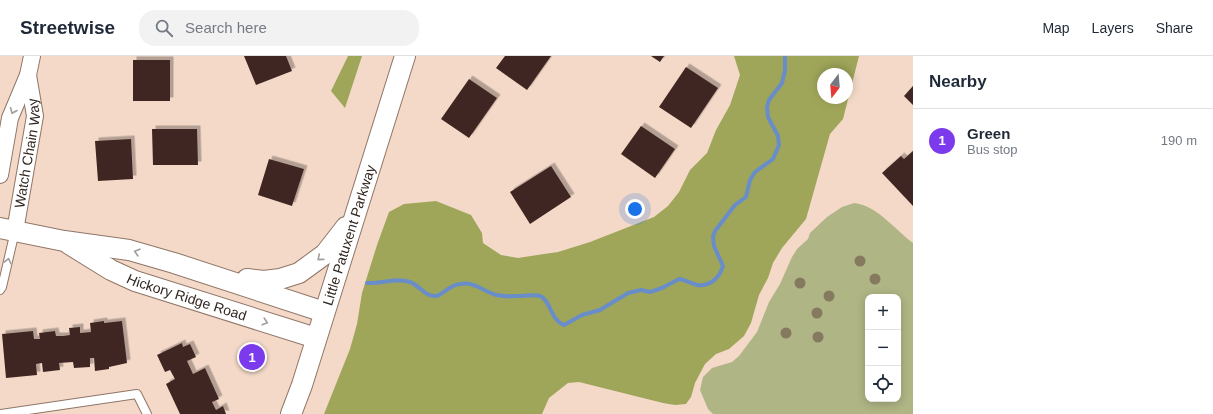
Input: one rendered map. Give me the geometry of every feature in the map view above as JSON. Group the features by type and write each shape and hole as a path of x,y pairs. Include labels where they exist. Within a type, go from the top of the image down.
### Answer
{"street":[{"name":"Watch Chain Way","path":"0,174 10,118 28,75 32,56"},
{"name":"Little Patuxent Parkway","path":"291,414 302,385 353,218 405,56"},
{"name":"Watch Chain Way","path":"8,230 35,116 28,75"},
{"path":"210,274 264,281 280,279 299,273 325,254 353,218"},
{"name":"Hickory Ridge Road","path":"8,230 64,241 130,250 210,274 324,312"},
{"name":"Hickory Ridge Road","path":"64,241 111,270 135,281 316,338"}],"lane":[{"path":"0,290 2,287 8,230"},
{"path":"0,411 2,414 137,394 147,414"}],"green space":[{"path":"348,56 362,56 345,108 331,91"},
{"path":"734,56 859,56 853,80 853,68 817,68 817,104 847,104 843,119 830,134 806,219 782,248 773,263 768,278 759,295 751,323 744,336 729,349 716,354 705,364 695,383 691,397 686,404 675,405 663,403 579,382 568,383 549,398 542,414 324,414 350,349 357,324 362,293 389,212 404,204 436,201 471,215 482,233 483,243 501,255 518,258 558,252 590,242 654,217 668,206 679,192 690,170 707,153 716,130 730,105 740,75"},
{"path":"854,203 863,205 878,213 913,243 913,414 713,414 708,409 700,390 703,377 712,368 732,362 739,356 757,332 769,302 780,284 797,249 808,239 810,233 827,217 842,207"}],"building":[{"path":"244,56 286,56 292,71 256,85"},
{"path":"505,56 551,56 527,90 496,68"},
{"path":"651,56 664,56 660,62"},
{"path":"133,60 170,60 170,101 133,101"},
{"path":"686,67 718,88 691,128 659,107"},
{"path":"469,79 497,98 469,138 441,119"},
{"path":"913,86 913,105 904,96"},
{"path":"641,126 675,149 655,178 621,154"},
{"path":"152,129 197,129 198,165 153,165"},
{"path":"131,139 133,179 98,181 95,141"},
{"path":"913,151 913,206 882,173 901,156 904,159"},
{"path":"269,159 304,169 292,206 258,195"},
{"path":"551,166 571,197 530,224 510,192"},
{"path":"104,321 104,323 122,321 127,363 109,367 109,369 95,371 94,358 90,358 90,367 74,368 73,362 59,363 60,370 43,372 42,363 36,364 37,375 6,378 2,334 33,331 34,339 40,339 39,333 55,331 56,336 70,335 69,328 80,327 80,333 91,332 90,323"},
{"path":"182,343 183,347 190,344 196,357 187,361 193,374 205,368 219,399 212,402 216,410 223,406 226,414 180,414 166,384 175,379 170,370 165,372 157,355"}],"waterway":[{"path":"367,283 378,283 394,280 405,281 410,282 425,293 432,296 439,295 449,288 465,283 474,285 492,294 500,296 538,295 544,298 553,315 564,325 582,315 600,310 628,293 641,290 650,292 662,288 679,279 697,285 710,283 720,274 723,266 714,246 713,237 715,231 735,205 746,197 750,180 755,172 773,159 779,145 778,136 768,117 767,107 769,100 782,83 785,70 785,56"}],"place":[{"name":"Green","path":"252,357"}]}
